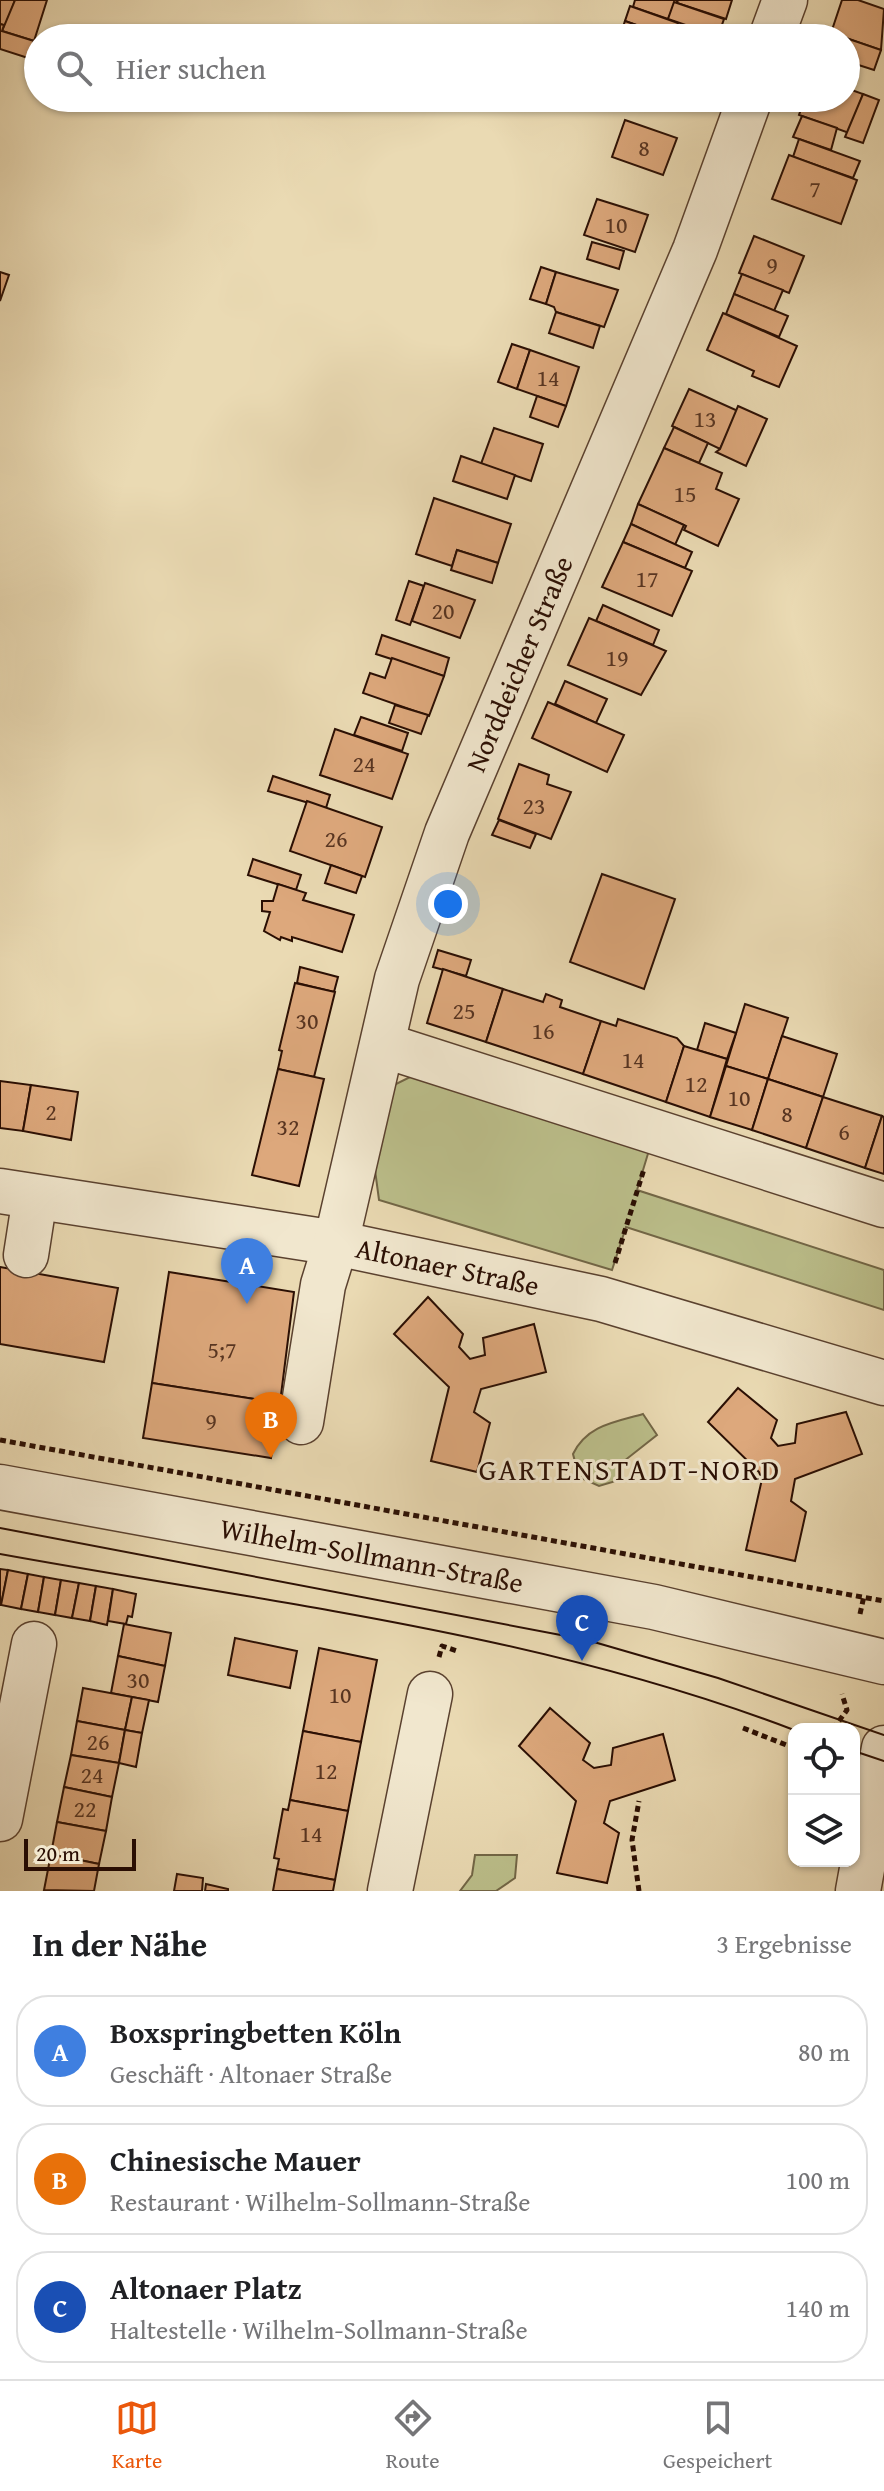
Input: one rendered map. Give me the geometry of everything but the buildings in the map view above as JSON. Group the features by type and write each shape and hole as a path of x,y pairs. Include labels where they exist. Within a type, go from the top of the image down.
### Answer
{"street":[{"path":"776,24 785,0"},
{"name":"Norddeicher Straße","path":"301,1422 323,1285 336,1243 397,979 447,833 695,250 745,112"},
{"path":"383,1045 884,1205"},
{"path":"18,1194 26,1255"},
{"name":"Altonaer Straße","path":"18,1194 336,1243 601,1299 884,1383"},
{"name":"Wilhelm-Sollmann-Straße","path":"0,1487 654,1607 884,1662"},
{"path":"0,1819 34,1644"},
{"path":"390,1891 430,1694"},
{"path":"858,1891 879,1808 884,1748"}],"path":[{"path":"601,1299 655,1134"},
{"path":"0,1440 884,1601"},
{"path":"743,1728 788,1746"},
{"path":"639,1801 632,1840 639,1891"}],"green space":[{"path":"418,1073 650,1147 637,1190 884,1270 884,1310 626,1227 612,1270 379,1200 373,1155 392,1086"},
{"path":"643,1414 657,1435 624,1461 616,1481 599,1486 579,1477 573,1454 586,1437 603,1426"},
{"path":"475,1855 517,1855 515,1878 496,1891 460,1891 472,1875"}],"tram line":[{"path":"0,1528 587,1640 718,1678 884,1735"},
{"path":"0,1554 302,1605 501,1644 697,1696 788,1728"},
{"path":"860,1753 884,1761"}],"place":[{"name":"Boxspringbetten Köln","path":"247,1304"},
{"name":"Chinesische Mauer","path":"271,1458"},
{"name":"Altonaer Platz","path":"582,1661"}],"district":[{"name":"GARTENSTADT-NORD","path":"630,1470"}]}
